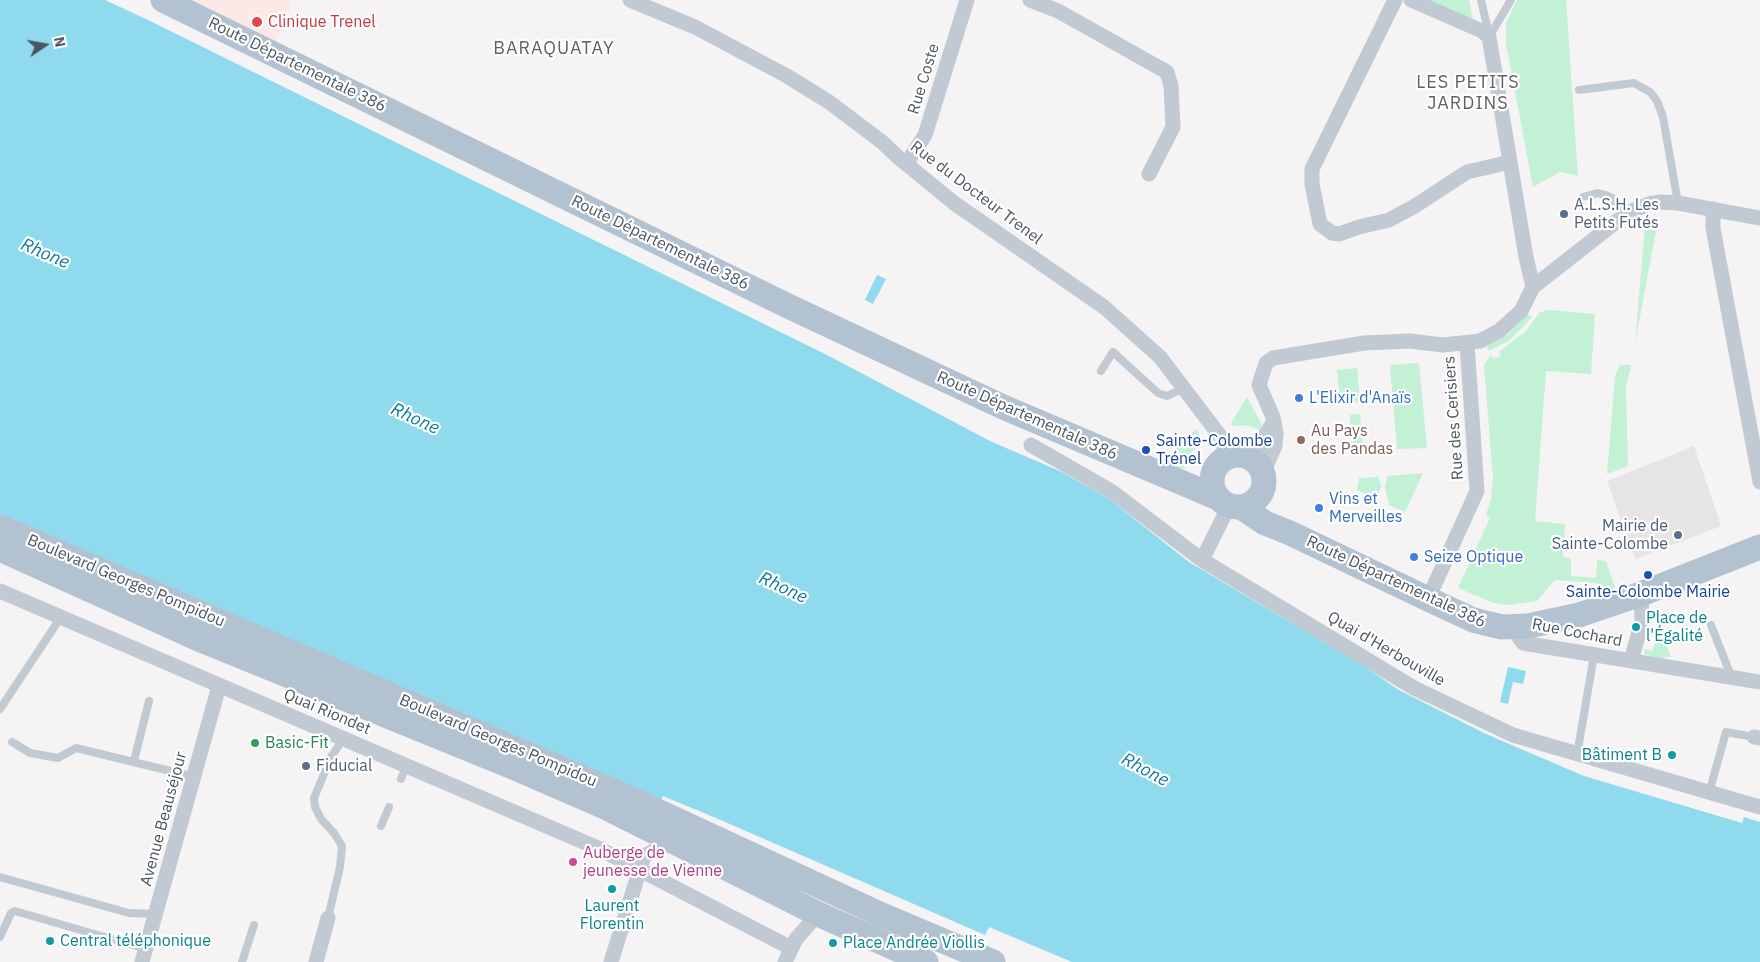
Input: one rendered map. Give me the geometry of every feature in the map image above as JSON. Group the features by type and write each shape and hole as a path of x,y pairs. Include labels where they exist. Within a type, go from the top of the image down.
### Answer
{"main road":[{"name":"Route Départementale 386","path":"163,0 788,306 1003,407 1230,504 1265,523 1490,626 1513,628 1578,615 1758,551"},
{"name":"Route Départementale 386","path":"1163,476 1189,475 1244,468 1275,515 1290,533"},
{"path":"1244,468 1254,501 1230,504 1212,484 1244,468"},
{"name":"Boulevard Georges Pompidou","path":"0,527 446,718 712,836 882,915 993,962"},
{"name":"Boulevard Georges Pompidou","path":"0,549 201,640 515,768 604,807 818,914 926,962"}],"street":[{"name":"Rue du Docteur Trenel","path":"630,0 695,27 787,76 866,129 954,203 1104,307 1160,357 1244,468"},
{"name":"Rue Coste","path":"906,164 925,136 967,0"},
{"path":"1030,0 1058,11 1167,72 1171,86 1173,127 1149,174"},
{"path":"1411,0 1482,31 1489,37 1533,287"},
{"path":"1394,1 1312,169 1312,184 1320,224 1332,233 1340,234 1389,220 1416,206 1466,172 1510,162"},
{"path":"1244,468 1275,446 1274,421 1259,385 1266,363 1273,358 1364,343 1410,341 1444,345 1467,344 1491,336 1507,324 1525,306 1533,287 1626,216 1649,204 1678,203 1760,218"},
{"path":"1713,208 1712,228 1760,482"},
{"name":"Rue des Cerisiers","path":"1428,599 1476,491 1467,344"},
{"path":"1244,468 1274,421"},
{"name":"Quai d'Herbouville","path":"1031,445 1111,491 1202,560 1414,688 1513,734 1577,755 1760,807"},
{"path":"1202,560 1230,504"},
{"name":"Quai Riondet","path":"0,591 407,764 600,849 790,958 818,914"},
{"path":"1630,661 1642,621 1641,594"},
{"name":"Rue Cochard","path":"1513,628 1523,643 1760,682"},
{"name":"Avenue Beauséjour","path":"144,955 220,686"},
{"path":"611,962 638,870 644,856 671,841 712,836"},
{"path":"316,962 328,918"}],"lane":[{"path":"1481,0 1489,37"},
{"path":"1489,37 1511,0"},
{"path":"1579,90 1634,83 1650,92 1657,102 1663,117 1678,203"},
{"path":"1583,197 1598,193 1612,198 1626,216"},
{"path":"1101,371 1113,352 1158,394 1167,396 1184,388"},
{"path":"0,709 60,617"},
{"path":"1711,625 1731,676"},
{"path":"1577,755 1594,655"},
{"path":"134,761 149,701"},
{"path":"1709,793 1726,732 1757,738"},
{"path":"328,918 340,866 342,846 334,833 321,819 315,807 314,798 331,757 344,738"},
{"path":"12,742 30,753 58,758 76,748 195,777"},
{"path":"401,779 407,764"},
{"path":"381,826 389,807"},
{"path":"0,877 129,913 155,914"},
{"path":"0,937 10,913 15,911 144,955"},
{"path":"242,962 254,925"}],"shaded area":[{"name":"Clinique Trenel","path":"183,0 292,0 276,44"},
{"path":"1694,446 1721,526 1635,559 1607,481"}],"green space":[{"path":"1427,0 1469,0 1473,21"},
{"path":"1517,0 1566,0 1578,176 1560,172 1533,187 1506,43 1506,23"},
{"path":"1645,225 1657,226 1635,343"},
{"path":"1549,310 1595,314 1591,374 1546,371 1535,521 1565,524 1563,556 1571,559 1571,576 1596,578 1597,560 1606,561 1616,590 1607,590 1596,583 1555,580 1537,601 1510,605 1494,603 1458,588 1490,518 1486,515 1491,499 1493,478 1484,365 1491,355 1493,359 1501,356 1499,352 1526,331 1540,312"},
{"path":"1528,314 1532,317 1518,332 1507,342 1488,351 1487,346 1507,335"},
{"path":"1419,363 1427,448 1397,449 1390,365"},
{"path":"1620,365 1631,365 1626,388 1628,466 1607,474 1615,376"},
{"path":"1357,368 1360,402 1340,404 1337,370"},
{"path":"1247,397 1261,423 1261,430 1244,425 1232,426 1231,423"},
{"path":"1360,414 1364,455 1352,456 1350,415"},
{"path":"1196,429 1203,440 1191,452 1184,469 1169,467 1176,448"},
{"path":"1423,473 1405,512 1389,505 1385,487 1387,476"},
{"path":"1378,475 1381,486 1377,499 1357,490 1359,478 1377,477"},
{"path":"1662,634 1671,657 1665,657 1663,660 1644,654 1645,649 1652,651 1658,635"}],"water":[{"name":"Rhone","path":"0,0 105,0 148,20 831,357 990,441 1062,472 1108,498 1189,562 1359,663 1399,690 1486,734 1584,776 1742,823 1744,817 1760,822 1760,962 1072,962 989,927 985,935 716,818 663,796 661,800 0,516"},
{"path":"877,275 886,279 873,304 865,300"},
{"path":"1508,667 1526,671 1523,684 1513,682 1508,704 1500,702"}],"place":[{"name":"Clinique Trenel","path":"257,22"},
{"name":"A.L.S.H. Les Petits Futés","path":"1564,214"},
{"name":"L'Elixir d'Anaïs","path":"1299,398"},
{"name":"Au Pays des Pandas","path":"1301,440"},
{"name":"Sainte-Colombe Trénel","path":"1146,450"},
{"name":"Vins et Merveilles","path":"1319,508"},
{"name":"Mairie de Sainte-Colombe","path":"1678,535"},
{"name":"Seize Optique","path":"1414,557"},
{"name":"Sainte-Colombe Mairie","path":"1648,575"},
{"name":"Place de l'Égalité","path":"1636,627"},
{"name":"Basic-Fit","path":"255,743"},
{"name":"Bâtiment B","path":"1672,755"},
{"name":"Fiducial","path":"306,766"},
{"name":"Auberge de jeunesse de Vienne","path":"573,862"},
{"name":"Laurent Florentin","path":"612,889"},
{"name":"Central téléphonique","path":"50,941"},
{"name":"Place Andrée Viollis","path":"833,943"}],"district":[{"name":"BARAQUATAY","path":"554,49"},
{"name":"LES PETITS JARDINS","path":"1468,94"}]}
